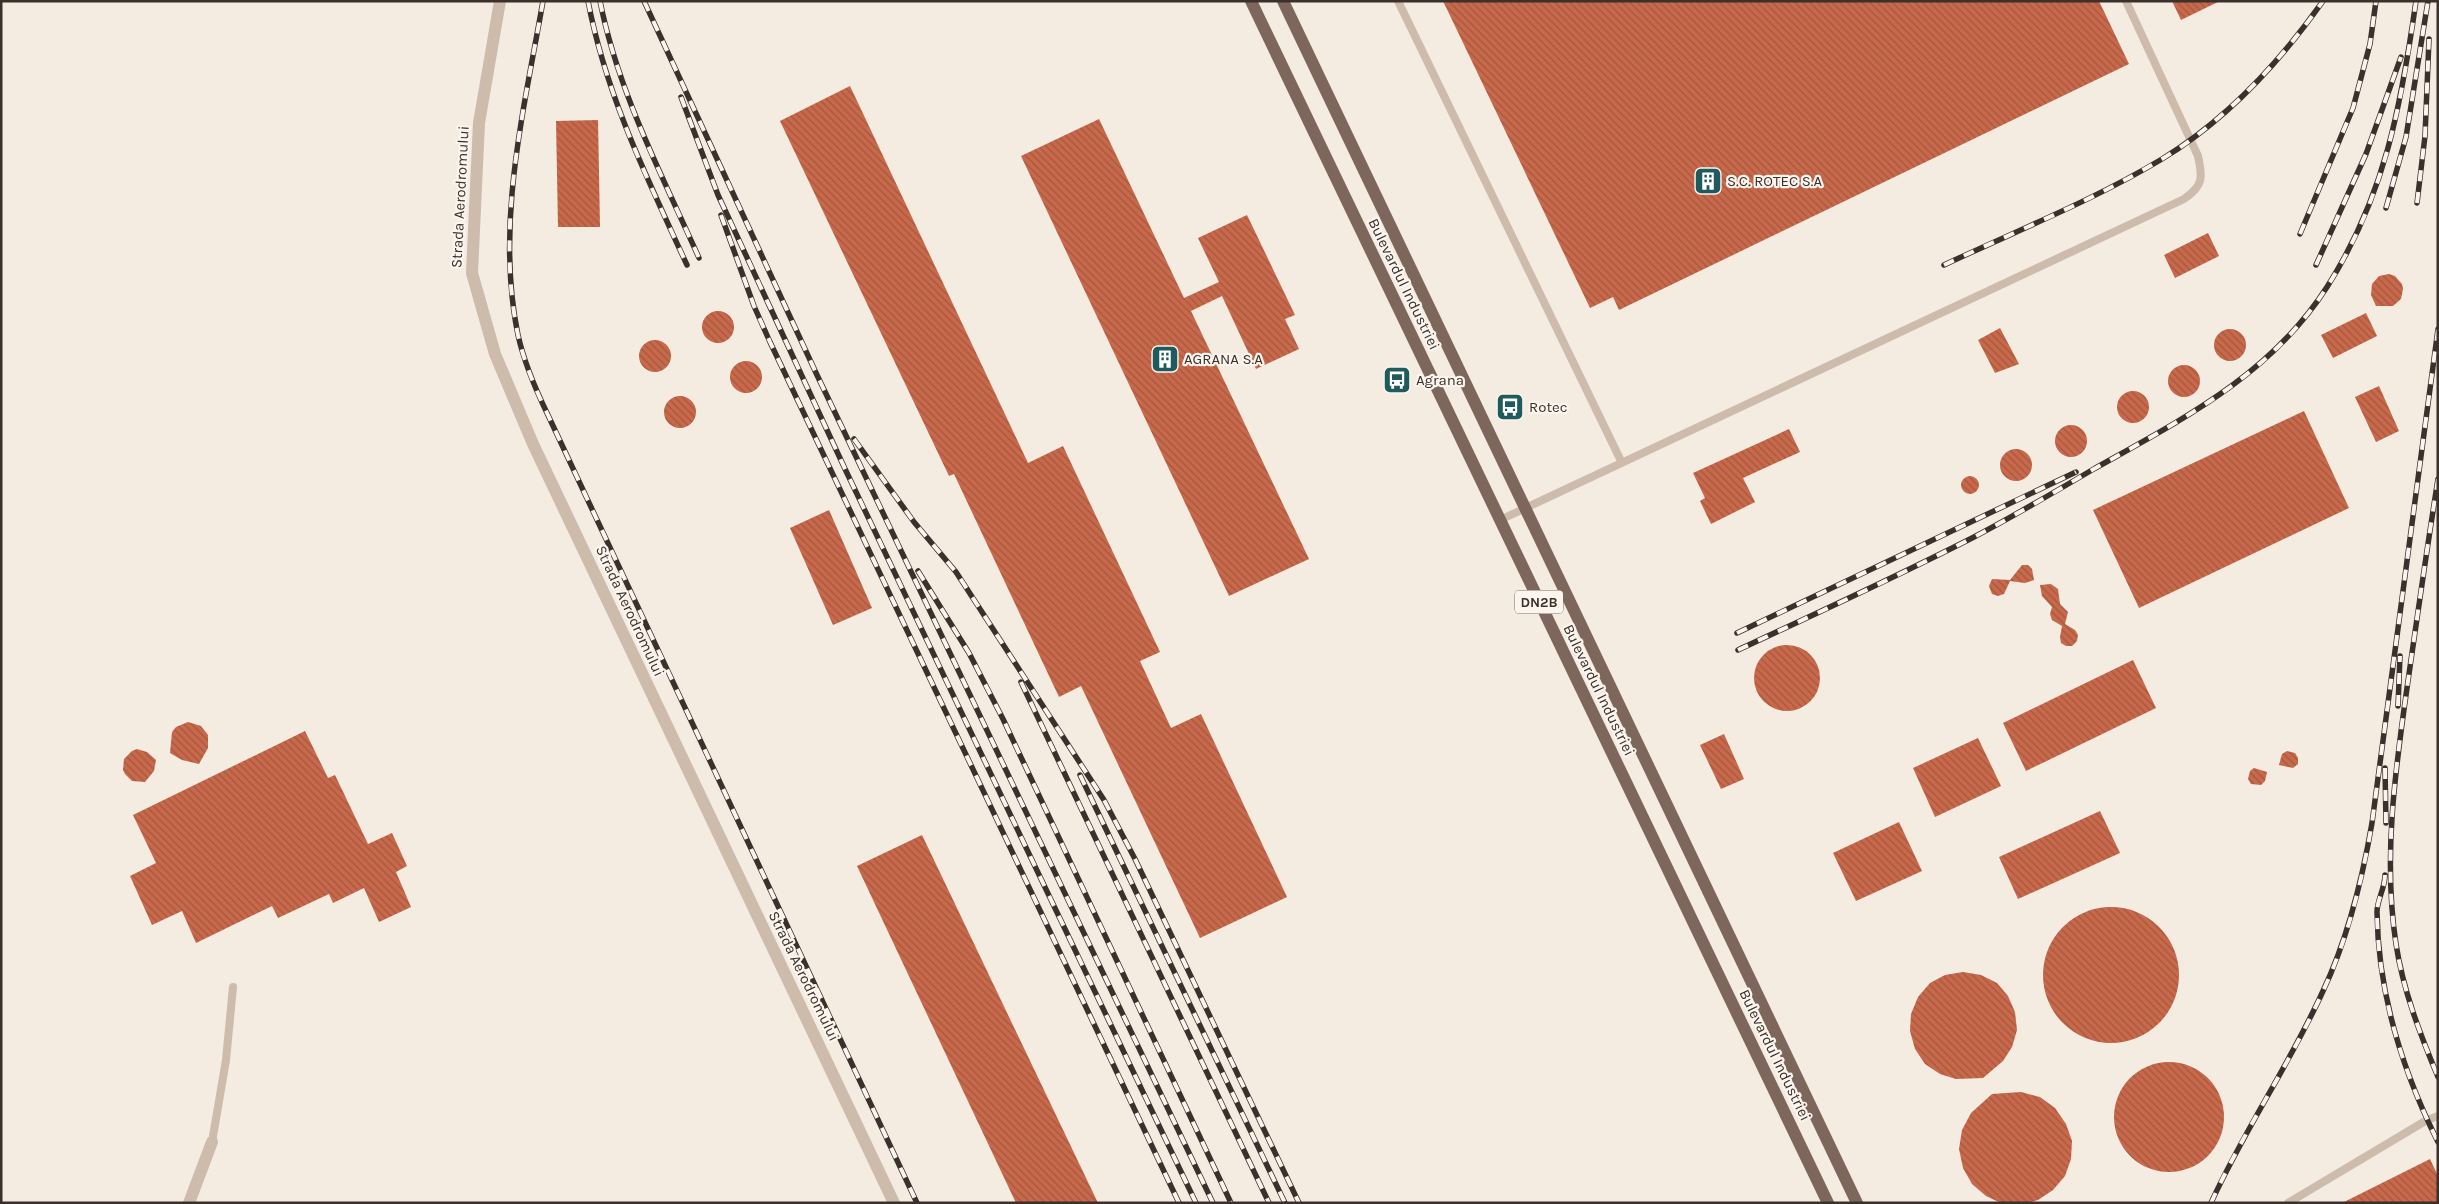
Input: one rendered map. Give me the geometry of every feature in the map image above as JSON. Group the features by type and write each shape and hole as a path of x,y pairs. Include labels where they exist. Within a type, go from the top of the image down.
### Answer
{"main road":[{"name":"Bulevardul Industriei","path":"1250,1 1828,1203"},
{"name":"Bulevardul Industriei","path":"1283,1 1857,1203"}],"street":[{"name":"Strada Aerodromului","path":"500,1 479,123 472,273 495,354 537,453 894,1203"},
{"path":"190,1203 212,1142"}],"lane":[{"path":"1398,1 1622,463"},
{"path":"1500,520 2184,200 2194,192 2200,183 2201,171 2198,156 2126,1"},
{"path":"212,1142 226,1060 233,986"},
{"path":"2288,1203 2419,1125 2438,1116"}],"building":[{"name":"S.C. ROTEC S.A","path":"1443,1 2099,1 2129,64 1619,310 1613,297 1590,308"},
{"path":"2172,1 2220,1 2181,20"},
{"path":"850,86 1028,463 1063,446 1160,652 1140,661 1171,728 1201,714 1287,897 1200,938 1081,686 1059,697 954,474 949,476 780,121"},
{"name":"AGRANA S.A","path":"1099,119 1184,298 1219,282 1198,238 1247,215 1295,315 1285,319 1299,349 1256,369 1222,296 1191,311 1309,559 1229,596 1021,156"},
{"path":"598,120 600,227 558,227 556,121"},
{"path":"2208,233 2219,256 2175,278 2164,255"},
{"path":"2389,274 2395,276 2402,284 2401,299 2393,306 2376,306 2371,295 2372,284 2379,276"},
{"path":"718,311 730,315 734,327 730,339 718,343 706,339 702,327 706,315"},
{"path":"2366,313 2377,336 2333,358 2321,335"},
{"path":"2000,328 2019,364 1995,373 1978,340"},
{"path":"2230,329 2242,333 2246,345 2242,357 2230,361 2218,357 2214,345 2218,333"},
{"path":"655,340 667,344 671,356 667,368 655,372 643,368 639,356 643,344"},
{"path":"746,361 758,365 762,377 758,389 746,393 734,389 730,377 734,365"},
{"path":"2184,365 2196,369 2200,381 2196,393 2184,397 2172,393 2168,381 2172,369"},
{"path":"2379,386 2399,431 2376,442 2355,397"},
{"path":"2133,391 2145,395 2149,407 2145,419 2133,423 2121,419 2117,407 2121,395"},
{"path":"680,396 692,400 696,412 692,424 680,428 668,424 664,412 668,400"},
{"path":"2304,411 2349,508 2139,608 2093,510"},
{"path":"2071,425 2083,429 2087,441 2083,453 2071,457 2059,453 2055,441 2059,429"},
{"path":"1789,429 1800,452 1743,478 1755,502 1711,524 1700,501 1705,498 1693,473"},
{"path":"2016,449 2028,453 2032,465 2028,477 2016,481 2004,477 2000,465 2004,453"},
{"path":"1970,476 1976,479 1979,485 1976,491 1970,494 1964,491 1961,485 1964,479"},
{"path":"829,510 872,608 833,625 790,528"},
{"path":"2022,565 2028,565 2032,569 2034,580 2025,583 2010,581 2004,594 1998,596 1992,594 1989,586 1992,579 2010,580"},
{"path":"2051,584 2058,589 2060,604 2068,612 2065,624 2075,630 2078,635 2077,641 2072,646 2066,646 2061,643 2062,626 2052,620 2050,614 2052,607 2042,596 2040,585"},
{"path":"1780,645 1794,645 1806,650 1815,659 1820,671 1818,691 1811,702 1794,711 1780,711 1768,706 1759,697 1754,685 1754,671 1759,659 1768,650"},
{"path":"2133,660 2156,708 2026,771 2003,723"},
{"path":"188,722 201,726 208,735 208,748 199,764 182,760 170,753 172,732 176,727"},
{"path":"305,731 328,778 335,775 368,844 392,833 407,866 396,872 411,907 379,922 364,888 333,903 329,894 278,918 272,906 196,943 182,911 152,925 130,876 156,863 133,815"},
{"path":"1724,734 1744,779 1721,789 1700,745"},
{"path":"1978,738 2001,786 1935,817 1913,768"},
{"path":"137,749 147,752 156,760 154,771 145,782 132,781 123,770 124,759"},
{"path":"2287,751 2295,753 2298,758 2298,764 2293,768 2279,765 2282,754"},
{"path":"2254,768 2267,772 2265,781 2261,785 2251,784 2248,779 2250,771"},
{"path":"2100,811 2120,853 2018,899 1999,857"},
{"path":"1899,822 1922,871 1856,901 1833,853"},
{"path":"922,835 1098,1203 1016,1203 857,866"},
{"path":"2111,907 2137,912 2149,918 2159,927 2168,937 2174,949 2179,975 2174,1001 2168,1013 2159,1023 2149,1032 2137,1038 2111,1043 2085,1038 2073,1032 2063,1023 2054,1013 2048,1001 2043,975 2048,949 2054,937 2063,927 2073,918 2085,912"},
{"path":"1963,972 1981,975 1997,983 2008,996 2015,1012 2017,1030 2012,1047 2003,1061 1983,1078 1956,1079 1940,1074 1925,1064 1915,1049 1910,1031 1911,1014 1918,997 1930,983 1945,975"},
{"path":"2169,1062 2190,1066 2208,1078 2220,1096 2224,1117 2220,1138 2208,1156 2190,1168 2169,1172 2148,1168 2130,1156 2118,1138 2114,1117 2118,1096 2130,1078 2148,1066"},
{"path":"2021,1092 2040,1097 2055,1108 2066,1124 2072,1141 2071,1159 2065,1176 2053,1190 2038,1200 2028,1203 2001,1203 1986,1196 1972,1184 1963,1168 1959,1149 1962,1130 1971,1113 1992,1094"},
{"path":"2430,1159 2438,1176 2438,1203 2342,1203"}],"railway":[{"path":"543,1 521,125 511,209 512,293 523,355 543,404 917,1203"},
{"path":"588,1 605,70 629,136 687,265"},
{"path":"600,1 608,35 629,100 699,258"},
{"path":"644,1 817,375 1213,1203"},
{"path":"1944,265 2109,188 2186,144 2230,108 2270,68 2323,1"},
{"path":"2300,234 2353,108 2370,44 2376,1"},
{"path":"1738,650 1856,595 2019,513 2190,414 2251,371 2279,346 2304,318 2327,287 2347,253 2377,184 2397,114 2416,1"},
{"path":"2386,208 2406,137 2428,1"},
{"path":"2417,203 2425,136 2429,39"},
{"path":"2316,265 2366,154 2401,57"},
{"path":"681,97 718,195 846,471 1196,1203"},
{"path":"721,215 754,306 770,342 1179,1203"},
{"path":"2211,1203 2323,991 2340,951 2359,888 2372,823 2438,329"},
{"path":"854,439 914,522 956,572 1104,800 1135,859 1299,1203"},
{"path":"1737,633 2076,472"},
{"path":"2438,479 2398,751 2391,848 2392,912 2399,961 2419,1028 2438,1077"},
{"path":"918,571 969,653 1003,719 1231,1203"},
{"path":"2398,706 2400,656"},
{"path":"1021,682 1269,1203"},
{"path":"2385,768 2386,823"},
{"path":"1080,775 1285,1203"},
{"path":"2385,875 2377,912 2378,942 2387,1001 2394,1030 2413,1087 2438,1142"}],"place":[{"name":"S.C. ROTEC S.A","path":"1708,181"},
{"name":"AGRANA S.A","path":"1165,359"},
{"name":"Agrana","path":"1397,380"},
{"name":"Rotec","path":"1510,407"}]}
